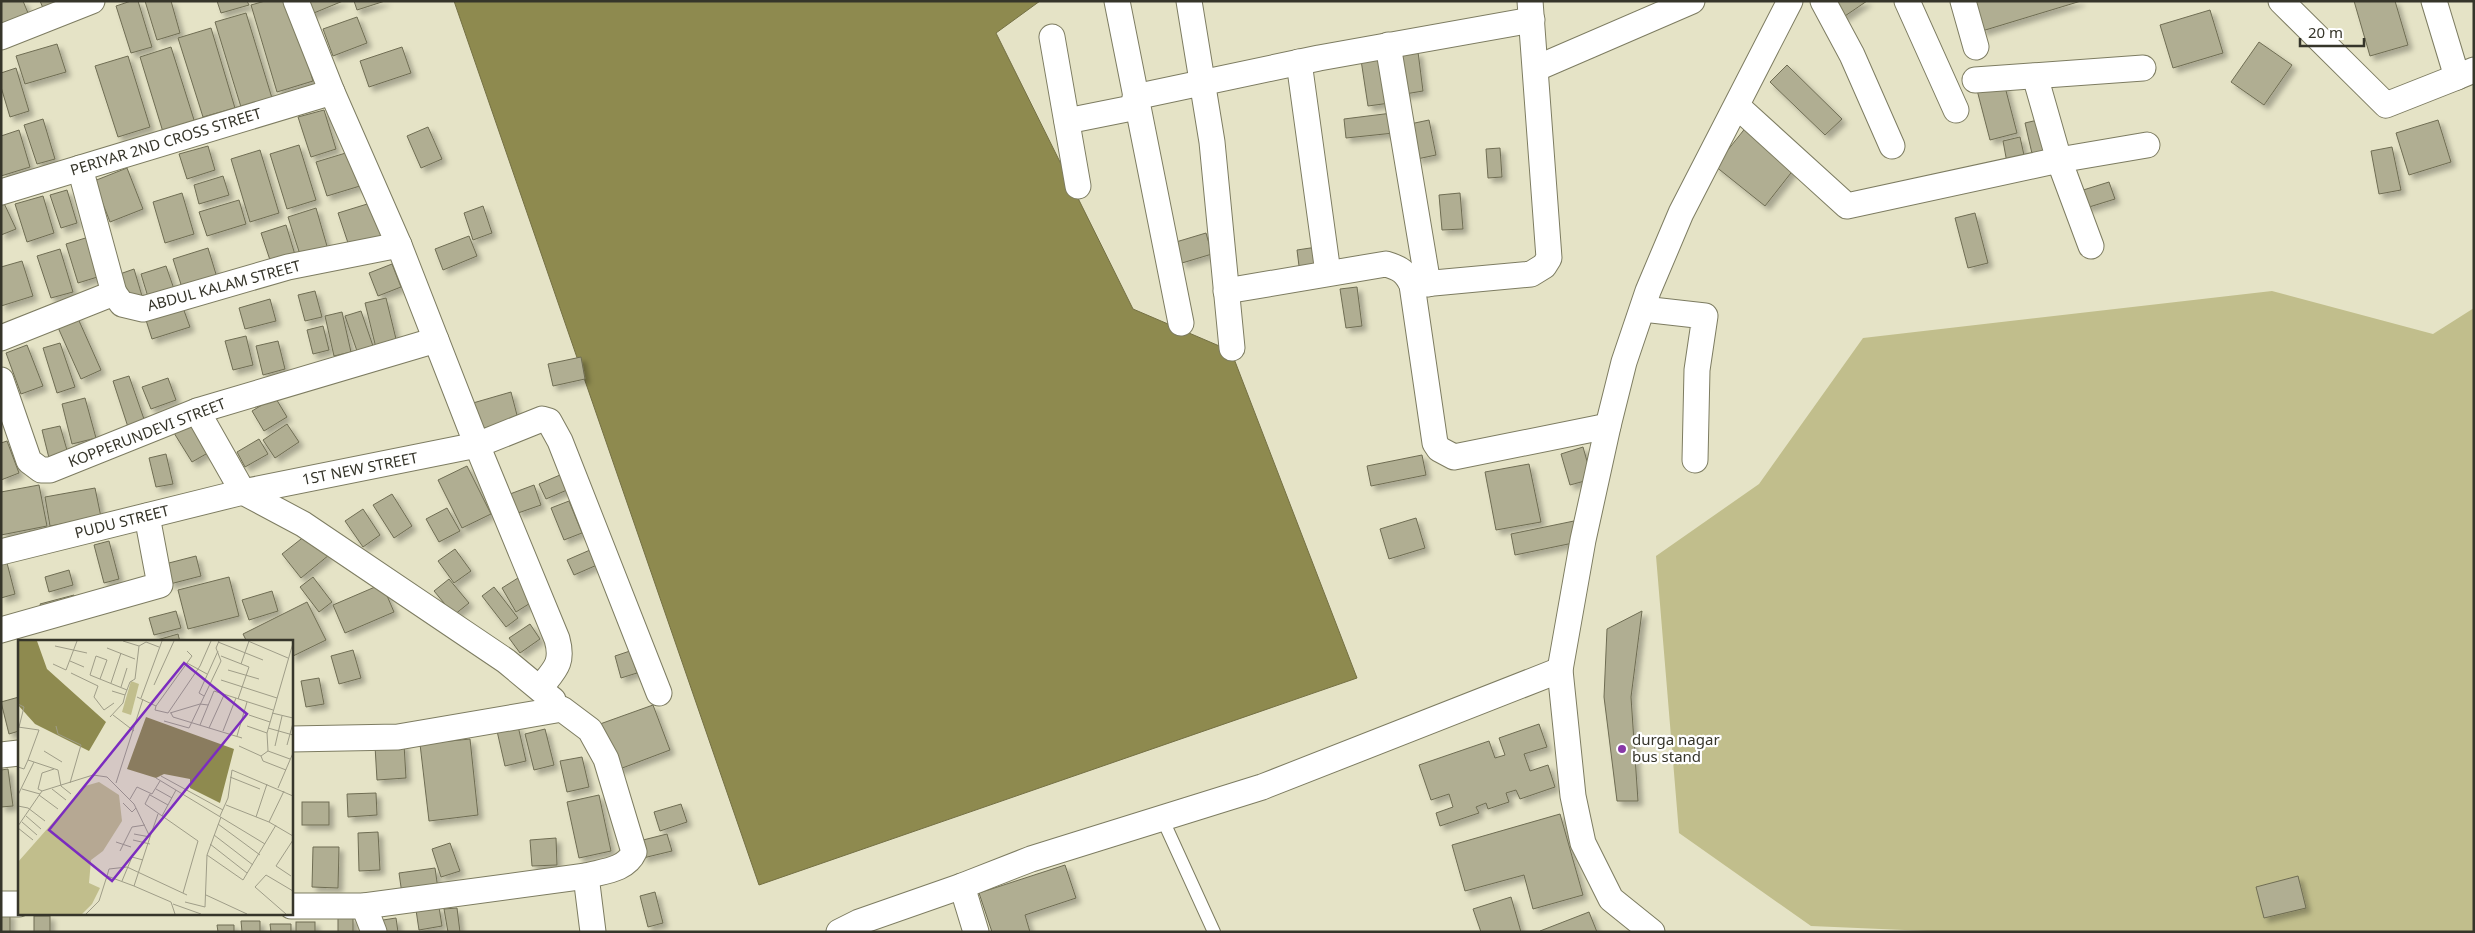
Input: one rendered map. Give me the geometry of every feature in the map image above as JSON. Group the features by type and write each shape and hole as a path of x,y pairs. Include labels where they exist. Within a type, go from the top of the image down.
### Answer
{"street":[{"path":"1,38 92,1"},
{"path":"296,1 332,92 399,245 561,652 559,664 540,688"},
{"path":"1118,1 1136,102 1181,323"},
{"path":"1189,1 1212,142 1232,348"},
{"path":"1537,68 1692,1"},
{"path":"1652,932 1611,899 1583,843 1573,796 1560,670 1583,540 1608,426 1624,362 1648,291 1681,213 1790,1"},
{"path":"1822,1 1852,55 1892,146"},
{"path":"1906,1 1956,110"},
{"path":"1963,1 1976,47"},
{"path":"2280,1 2386,105 2465,74 2434,1"},
{"path":"1067,121 1202,82 1388,45 1531,11 1537,68 1549,258 1544,266 1531,274 1420,284 1399,268 1386,264 1226,291"},
{"path":"1052,37 1078,186"},
{"path":"1388,45 1420,284 1436,443 1439,449 1454,457 1465,456 1608,426"},
{"path":"1299,62 1328,274"},
{"path":"1975,80 2143,68"},
{"path":"2035,76 2059,160 2091,246"},
{"name":"PERIYAR 2ND CROSS STREET","path":"1,192 332,92"},
{"path":"1737,106 1847,206 2059,160 2147,145"},
{"path":"1,338 114,294 80,168"},
{"name":"ABDUL KALAM STREET","path":"114,294 122,304 131,308 143,309 288,267 399,245"},
{"path":"1643,310 1705,316 1697,370 1695,460"},
{"name":"KOPPERUNDEVI STREET","path":"1,380 29,461 41,470 50,470 197,411 436,340"},
{"path":"197,411 243,492 303,524 506,661 540,688 562,709 590,730 606,759 634,852 630,861 621,867 586,876 364,906 292,906"},
{"name":"1ST NEW STREET","path":"243,492 477,445 542,419 549,421 560,441 659,693"},
{"name":"PUDU STREET","path":"1,552 243,492"},
{"path":"1,630 160,584 147,516"},
{"path":"839,932 859,922 962,886 1031,859 1262,787 1560,670"},
{"path":"292,739 398,737 562,709"},
{"path":"1,755 18,753"},
{"path":"586,876 593,932"},
{"path":"962,886 976,932"},
{"path":"1,904 18,904"},
{"path":"364,906 374,932"}],"lane":[{"path":"1162,818 1214,932"}],"shaded area":[{"path":"454,1 1040,1 996,33 1133,309 1231,351 1357,678 759,885"},
{"path":"2272,291 2433,334 2474,308 2474,932 1951,932 1811,926 1679,833 1656,556 1759,484 1863,338"}],"building":[{"path":"1,1 23,1 28,13 1,24"},
{"path":"40,1 68,1 46,15"},
{"path":"131,1 138,1 152,47 131,53 116,6"},
{"path":"145,1 171,1 180,33 157,40"},
{"path":"217,1 247,1 249,5 221,13"},
{"path":"265,1 289,1 313,81 277,92 251,5"},
{"path":"304,1 343,1 309,15"},
{"path":"354,1 385,1 357,10"},
{"path":"1831,1 1867,1 1842,18"},
{"path":"1973,1 2081,1 1982,31"},
{"path":"2354,1 2395,1 2408,45 2370,56"},
{"path":"2210,10 2223,53 2173,68 2160,25"},
{"path":"246,13 272,98 241,107 215,22"},
{"path":"357,17 367,43 333,56 323,29"},
{"path":"211,28 235,108 203,117 178,38"},
{"path":"2259,42 2292,65 2264,105 2231,82"},
{"path":"57,44 66,72 25,84 16,56"},
{"path":"171,47 195,123 163,132 140,57"},
{"path":"402,47 411,73 369,87 360,61"},
{"path":"1418,52 1423,91 1399,95 1394,55"},
{"path":"128,56 150,127 118,137 95,66"},
{"path":"1384,57 1390,103 1368,106 1361,60"},
{"path":"1787,65 1842,119 1825,135 1770,82"},
{"path":"16,68 29,111 10,117 1,87 1,73"},
{"path":"2004,83 2017,133 1990,140 1977,90"},
{"path":"324,110 336,149 311,157 298,117"},
{"path":"1392,113 1394,133 1346,138 1344,119"},
{"path":"43,119 55,159 37,164 24,125"},
{"path":"2042,119 2050,154 2033,158 2025,123"},
{"path":"1429,120 1436,155 1417,159 1410,124"},
{"path":"2438,120 2451,162 2409,175 2396,133"},
{"path":"1747,126 1798,164 1765,206 1715,166"},
{"path":"428,127 442,159 421,168 407,136"},
{"path":"19,130 30,167 1,176 1,136"},
{"path":"2020,137 2026,164 2008,168 2003,141"},
{"path":"299,145 316,200 287,209 270,154"},
{"path":"208,146 215,170 187,179 179,154"},
{"path":"2392,147 2401,190 2379,194 2371,151"},
{"path":"1500,148 1502,177 1488,178 1486,149"},
{"path":"260,150 279,213 250,222 231,159"},
{"path":"349,152 360,186 327,196 316,162"},
{"path":"127,168 143,209 110,222 94,181"},
{"path":"223,176 229,195 199,204 194,185"},
{"path":"2109,182 2115,199 2086,208 2080,191"},
{"path":"67,190 77,223 61,228 50,195"},
{"path":"182,193 194,234 165,243 153,202"},
{"path":"1460,193 1463,229 1442,230 1439,195"},
{"path":"43,196 54,233 27,242 15,204"},
{"path":"239,200 246,224 207,236 199,212"},
{"path":"3,201 16,229 1,235 1,202"},
{"path":"377,201 388,234 349,246 338,213"},
{"path":"483,206 492,233 473,240 464,213"},
{"path":"316,208 329,253 302,261 288,217"},
{"path":"1975,213 1988,263 1968,268 1955,218"},
{"path":"286,225 296,258 272,266 261,233"},
{"path":"1206,233 1212,254 1182,263 1176,242"},
{"path":"92,236 104,275 78,283 66,244"},
{"path":"469,236 477,256 443,270 435,249"},
{"path":"1317,247 1320,271 1300,274 1297,250"},
{"path":"208,248 219,284 184,294 173,259"},
{"path":"60,249 73,292 51,298 37,256"},
{"path":"22,261 33,296 1,306 1,267"},
{"path":"392,264 401,287 378,296 369,273"},
{"path":"166,266 174,289 148,297 141,274"},
{"path":"134,269 142,296 125,302 117,275"},
{"path":"1357,287 1362,326 1346,328 1340,289"},
{"path":"315,291 322,317 305,321 298,295"},
{"path":"386,298 397,343 376,348 365,303"},
{"path":"270,299 276,321 245,329 239,308"},
{"path":"182,305 190,327 152,339 145,317"},
{"path":"361,311 373,346 357,351 345,316"},
{"path":"342,312 351,352 334,356 325,316"},
{"path":"76,314 101,370 81,379 56,323"},
{"path":"323,326 329,350 313,354 307,330"},
{"path":"246,336 253,365 233,370 225,341"},
{"path":"278,341 285,369 263,375 256,346"},
{"path":"60,343 75,387 57,393 43,348"},
{"path":"27,345 43,386 21,394 6,353"},
{"path":"581,357 585,379 553,386 548,364"},
{"path":"129,376 145,422 128,427 113,381"},
{"path":"168,378 176,400 151,409 142,387"},
{"path":"511,392 518,419 481,429 473,403"},
{"path":"275,397 287,417 264,431 252,411"},
{"path":"85,398 96,438 72,444 62,404"},
{"path":"195,420 213,450 192,462 174,433"},
{"path":"287,424 299,442 275,458 263,440"},
{"path":"60,426 69,457 50,462 42,430"},
{"path":"259,439 268,454 245,467 237,452"},
{"path":"7,441 19,473 1,480 1,443"},
{"path":"1583,447 1592,479 1570,485 1561,454"},
{"path":"166,454 173,484 156,487 149,458"},
{"path":"1422,455 1426,475 1371,486 1367,466"},
{"path":"1529,464 1541,522 1496,530 1485,472"},
{"path":"467,466 491,514 462,528 438,480"},
{"path":"560,475 567,490 546,499 539,484"},
{"path":"39,485 47,526 1,535 1,492"},
{"path":"534,485 541,505 518,513 510,494"},
{"path":"95,488 101,517 50,526 45,497"},
{"path":"392,494 412,526 394,538 373,505"},
{"path":"569,501 582,533 564,540 551,508"},
{"path":"447,508 460,531 439,542 426,519"},
{"path":"363,509 380,535 363,547 345,521"},
{"path":"1416,518 1425,548 1389,559 1380,529"},
{"path":"1574,521 1578,542 1515,555 1511,534"},
{"path":"310,532 329,555 301,578 282,554"},
{"path":"109,541 119,579 104,583 94,545"},
{"path":"455,549 471,571 454,583 438,561"},
{"path":"590,550 597,565 574,575 567,560"},
{"path":"196,556 201,576 170,584 165,564"},
{"path":"7,563 15,594 1,598 1,565"},
{"path":"69,570 73,585 49,592 45,577"},
{"path":"229,577 239,616 188,629 178,590"},
{"path":"313,577 332,602 319,612 300,587"},
{"path":"518,578 532,602 516,612 502,588"},
{"path":"449,579 469,603 454,615 434,591"},
{"path":"382,584 394,612 345,633 333,605"},
{"path":"494,587 518,618 506,627 482,596"},
{"path":"272,591 278,611 249,620 242,600"},
{"path":"74,595 77,606 44,615 40,604"},
{"path":"307,602 326,640 292,657 292,640 246,640 243,634"},
{"path":"176,611 181,628 154,635 149,618"},
{"name":"durga nagar bus stand","path":"1642,611 1631,697 1638,801 1617,801 1604,697 1607,629"},
{"path":"530,624 540,639 520,653 509,638"},
{"path":"178,634 180,640 157,640"},
{"path":"353,650 361,678 339,684 331,656"},
{"path":"630,651 637,673 621,678 615,656"},
{"path":"319,678 324,704 306,707 301,681"},
{"path":"18,697 18,731 9,734 1,702"},
{"path":"653,705 670,750 617,770 600,724"},
{"path":"1539,724 1547,747 1524,754 1530,771 1548,765 1555,787 1520,799 1516,790 1506,793 1509,802 1488,809 1486,803 1476,807 1479,813 1440,826 1436,813 1453,807 1449,794 1431,800 1419,765 1489,741 1495,758 1505,755 1499,738"},
{"path":"518,726 526,761 505,766 497,731"},
{"path":"545,729 554,765 534,770 525,734"},
{"path":"470,739 478,815 429,821 420,744"},
{"path":"404,744 406,778 377,780 375,746"},
{"path":"582,757 589,787 567,792 560,761"},
{"path":"8,769 13,806 1,807 1,770"},
{"path":"376,793 377,815 348,817 347,794"},
{"path":"599,795 611,851 579,858 567,802"},
{"path":"302,802 329,802 329,825 302,825"},
{"path":"681,804 687,822 660,831 654,812"},
{"path":"1560,814 1583,895 1533,909 1524,875 1465,891 1452,845"},
{"path":"378,832 380,870 359,871 358,833"},
{"path":"667,834 672,851 643,858 639,841"},
{"path":"556,838 557,865 532,866 530,840"},
{"path":"450,843 460,871 441,877 432,849"},
{"path":"313,847 339,847 338,888 312,887"},
{"path":"1065,865 1076,898 1025,915 1030,932 992,932 979,893"},
{"path":"435,868 438,889 402,894 399,873"},
{"path":"2298,876 2306,908 2264,918 2256,887"},
{"path":"655,892 663,923 648,927 640,896"},
{"path":"1511,897 1521,932 1481,932 1473,909"},
{"path":"439,907 442,926 419,930 416,910"},
{"path":"457,908 460,932 448,932 444,909"},
{"path":"1589,912 1597,932 1540,932 1540,931"},
{"path":"1,913 10,913 10,932 1,932"},
{"path":"34,916 50,916 50,932 34,932"},
{"path":"338,917 353,917 353,932 338,932"},
{"path":"396,918 398,932 385,932 383,920"},
{"path":"241,921 260,921 260,932 242,932"},
{"path":"296,922 315,922 315,932 296,932"},
{"path":"270,924 291,924 291,932 271,932"},
{"path":"217,925 234,925 234,932 218,932"}],"place":[{"name":"durga nagar bus stand","path":"1622,749"}]}
